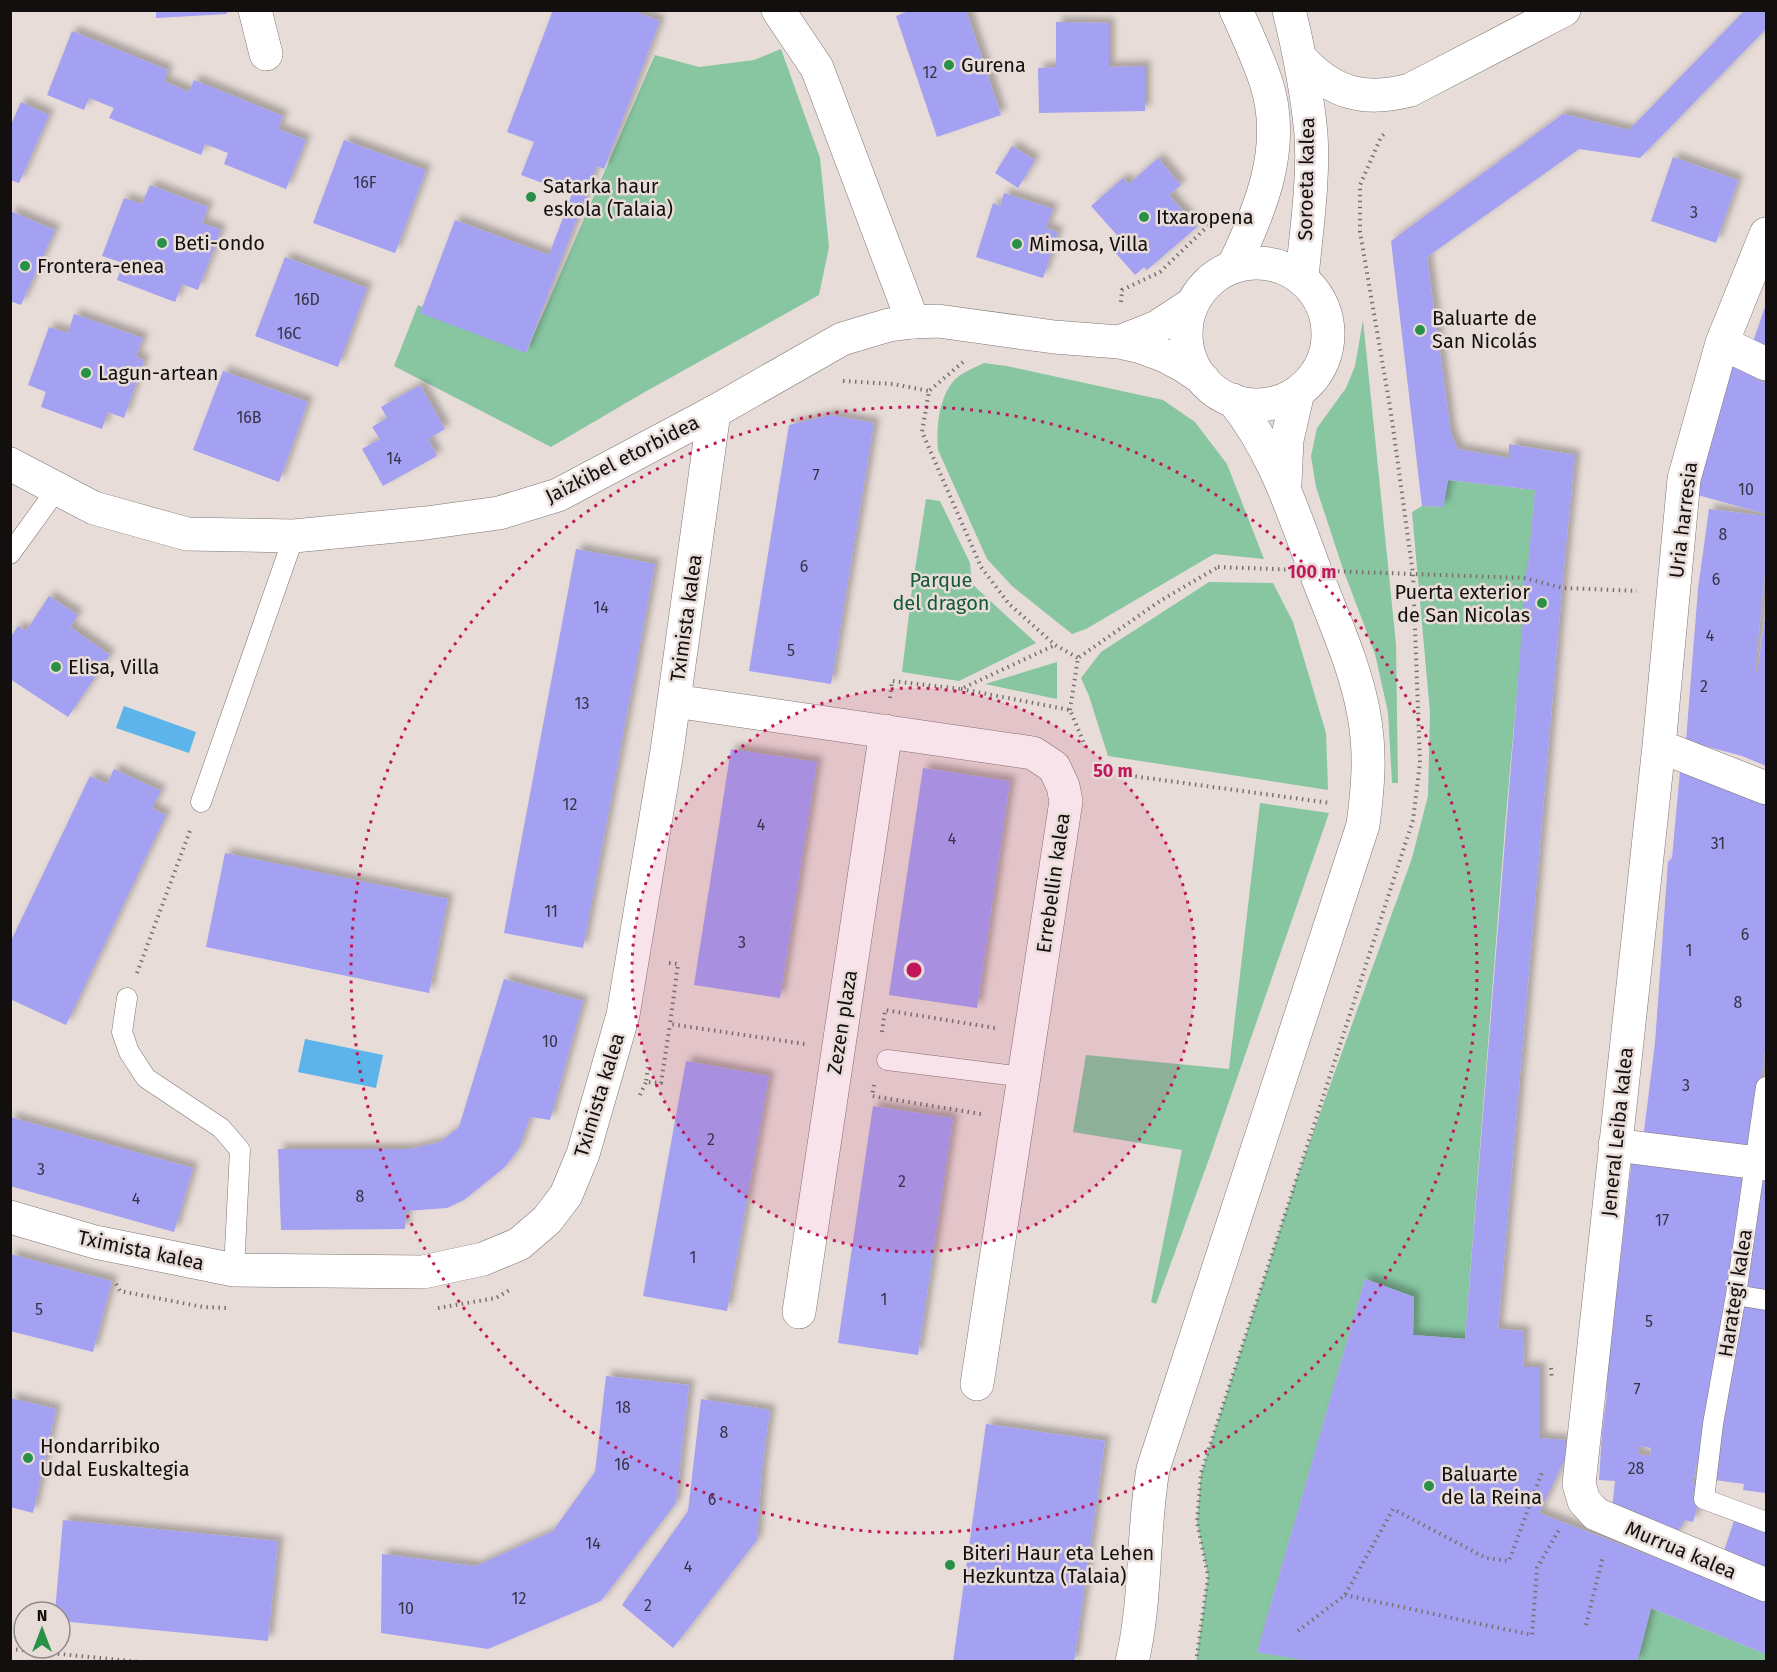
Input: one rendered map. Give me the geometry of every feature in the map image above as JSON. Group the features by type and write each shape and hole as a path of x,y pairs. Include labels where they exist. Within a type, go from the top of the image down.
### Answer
{"street":[{"path":"255,10 266,54"},
{"path":"778,10 817,68 913,322"},
{"name":"Soroeta kalea","path":"1233,267 1260,206 1270,175 1274,143 1267,85 1236,10"},
{"name":"Soroeta kalea","path":"1289,10 1301,59 1311,135 1310,192 1302,278"},
{"path":"1301,59 1315,74 1351,93 1371,96 1391,95 1410,90 1564,10"},
{"name":"Uria harresia","path":"1659,746 1684,479 1722,344 1767,234"},
{"path":"1251,263 1269,263 1286,268 1302,278 1319,298 1328,323 1329,336 1320,368 1308,384 1283,400 1266,404 1250,404 1233,400 1216,392 1192,363 1187,345 1188,317 1192,304 1200,292 1220,273 1251,263"},
{"name":"Jaizkibel etorbidea","path":"1119,342 1157,327 1192,304"},
{"name":"Jaizkibel etorbidea","path":"10,464 93,508 187,534 294,536 499,513 558,495 714,412 842,339 865,331 913,322 963,323 1054,337 1119,342 1163,355 1203,379"},
{"path":"1722,344 1767,364"},
{"path":"1285,491 1287,440 1298,392"},
{"path":"1132,1662 1142,1605 1153,1469 1363,825 1370,771 1365,716 1352,667 1276,466 1250,420 1233,400"},
{"name":"Tximista kalea","path":"10,1217 95,1242 234,1270 423,1272 483,1259 519,1244 547,1220 566,1196 583,1154 623,1015 675,701 714,412"},
{"name":"Errebellin kalea","path":"675,701 1033,753 1054,767 1063,786 1066,801 977,1384"},
{"name":"Zezen plaza","path":"799,1312 886,731"},
{"path":"1659,746 1767,788"},
{"name":"Jeneral Leiba kalea","path":"1596,1514 1584,1501 1579,1484 1659,746"},
{"path":"1615,1145 1761,1163"},
{"name":"Murrua kalea","path":"1596,1514 1767,1585"}],"lane":[{"path":"10,554 57,489"},
{"path":"201,802 294,536"},
{"path":"127,998 122,1032 129,1052 146,1078 221,1128 240,1150 234,1270"},
{"path":"881,1067 1024,1077"},
{"name":"Harategi kalea","path":"1767,1087 1761,1163 1713,1424 1704,1499 1767,1522"},
{"path":"1736,1295 1767,1300"}],"path":[{"path":"835,383 845,381 893,384 929,391"},
{"path":"1275,558 1284,580"},
{"path":"1088,750 1070,710 1078,658 1160,601 1218,567 1524,578 1563,588 1674,593"},
{"path":"961,689 1055,645"},
{"path":"886,731 892,681 961,689 1070,710"},
{"path":"1092,761 1096,771 1331,803"},
{"path":"127,998 201,802"},
{"path":"661,1083 678,964"},
{"path":"881,1038 885,1010 1031,1035"},
{"path":"670,1024 809,1044"},
{"path":"881,1067 872,1096 1018,1120"},
{"path":"1551,1368 1552,1380"},
{"path":"1298,1631 1345,1594 1393,1509 1486,1558 1509,1561 1546,1461"},
{"path":"1345,1594 1532,1635 1537,1568 1561,1527"},
{"path":"1586,1624 1604,1552"},
{"path":"10,1649 140,1662"}],"green space":[{"path":"781,49 820,158 829,247 819,295 551,447 394,366 418,305 526,353 655,55 699,67 754,60"},
{"path":"1363,320 1396,644 1398,783 1392,783 1388,712 1375,654 1343,569 1316,487 1311,456 1317,428 1346,388 1355,366"},
{"path":"984,363 1163,400 1195,422 1227,464 1264,559 1214,554 1086,629 1072,634 1012,586 987,559 938,450 938,421 947,391 959,376"},
{"path":"1448,480 1535,490 1505,826 1465,1339 1413,1335 1414,1297 1365,1279 1257,1652 1313,1661 1196,1662 1208,1576 1197,1522 1201,1473 1298,1174 1412,858 1428,796 1430,713 1412,512 1422,506 1443,507"},
{"name":"Parque del dragon","path":"926,499 940,501 970,563 972,584 1036,643 959,681 902,672"},
{"path":"1209,582 1273,583 1293,622 1326,733 1328,790 1108,756 1081,678 1101,652"},
{"path":"1057,662 1057,699 985,684"},
{"path":"1260,803 1329,813 1209,1159 1156,1304 1151,1302 1182,1150 1073,1132 1086,1055 1229,1069"},
{"path":"1651,1608 1766,1654 1766,1661 1637,1662"}],"water":[{"path":"124,706 196,732 189,753 116,728"},
{"path":"305,1039 383,1055 376,1088 298,1072"}],"building":[{"path":"156,10 227,10 227,14 156,18"},
{"path":"553,10 631,10 660,21 604,169 597,166 526,353 420,313 455,220 549,255 572,194 521,175 534,142 507,132"},
{"name":"Gurena","path":"912,10 966,10 1001,115 937,137 896,16"},
{"name":"Baluarte de la Reina","path":"1745,10 1766,10 1766,29 1640,158 1579,149 1427,257 1451,434 1458,449 1509,458 1509,444 1575,455 1498,1329 1524,1331 1523,1367 1540,1367 1540,1438 1565,1440 1565,1459 1539,1513 1766,1600 1766,1654 1651,1608 1637,1662 1315,1662 1257,1652 1365,1279 1414,1297 1413,1335 1465,1339 1523,617 1524,578 1528,566 1535,490 1448,480 1443,507 1422,506 1391,241 1563,114 1629,130"},
{"path":"1056,22 1109,23 1109,67 1145,66 1145,111 1039,113 1038,68 1056,67"},
{"path":"72,31 168,70 164,81 189,92 194,80 283,116 278,129 306,140 286,189 224,164 228,153 205,144 201,155 109,118 114,108 89,98 84,110 47,95"},
{"path":"21,102 49,115 19,183 10,180 10,127"},
{"path":"344,140 426,170 395,253 313,223"},
{"path":"1012,146 1035,160 1018,188 995,173"},
{"path":"1673,157 1738,180 1716,243 1651,221"},
{"name":"Itxaropena","path":"1158,158 1181,185 1169,195 1197,227 1147,270 1144,267 1135,275 1113,250 1123,242 1091,206 1123,178 1129,184"},
{"name":"Beti-ondo","path":"150,185 208,207 202,223 221,230 198,290 182,284 175,302 117,280 123,263 102,256 124,198 142,204"},
{"name":"Mimosa, Villa","path":"1004,193 1053,209 1046,228 1058,232 1043,278 976,257 993,203 1000,206"},
{"name":"Frontera-enea","path":"10,211 55,230 21,305 10,301"},
{"path":"285,257 367,288 338,367 255,336"},
{"path":"1766,304 1766,352 1752,345"},
{"name":"Lagun-artean","path":"74,314 143,338 136,357 144,360 124,418 108,412 102,429 41,407 46,392 28,385 49,327 68,333"},
{"path":"1726,362 1755,371 1755,379 1766,383 1766,514 1694,494 1703,458 1707,459"},
{"path":"223,371 308,402 279,482 193,450"},
{"path":"420,385 445,429 428,439 437,456 383,486 362,449 380,439 372,427 387,418 381,407"},
{"path":"831,415 874,423 831,684 749,671 789,425"},
{"path":"1709,509 1766,516 1766,561 1755,671 1757,673 1766,618 1766,766 1742,756 1686,741 1698,589"},
{"path":"576,549 655,564 583,948 504,933"},
{"name":"Elisa, Villa","path":"49,596 78,615 70,627 110,655 68,717 10,679 10,638 18,626 26,631"},
{"path":"731,749 817,762 780,998 694,985"},
{"path":"1681,761 1766,793 1766,1041 1752,1154 1643,1140 1655,1043 1668,862 1672,858"},
{"path":"923,768 1010,781 977,1008 889,995"},
{"path":"114,769 161,791 152,808 166,815 66,1025 10,999 10,943 90,776 107,784"},
{"path":"225,853 448,899 429,993 206,947"},
{"path":"504,979 583,1001 550,1120 530,1117 519,1148 505,1167 464,1200 447,1208 406,1211 405,1229 281,1230 278,1149 410,1149 440,1142 459,1127"},
{"path":"686,1061 769,1076 727,1311 643,1296"},
{"path":"873,1106 953,1118 918,1355 838,1343"},
{"path":"10,1117 193,1168 174,1232 10,1186"},
{"path":"1633,1150 1749,1165 1737,1270 1730,1269 1720,1372 1700,1466 1696,1465 1693,1485 1699,1486 1700,1497 1693,1522 1685,1520 1674,1538 1612,1509 1615,1481 1599,1480 1607,1393 1603,1392","holes":["1639,1446 1651,1448 1650,1456 1638,1454"]},
{"path":"1762,1174 1766,1175 1766,1296 1741,1292"},
{"path":"10,1254 112,1281 93,1352 10,1331"},
{"path":"1738,1301 1766,1306 1766,1493 1743,1490 1744,1484 1715,1480"},
{"path":"606,1376 689,1385 676,1503 601,1601 488,1649 381,1633 382,1554 476,1566 553,1531 595,1472"},
{"name":"Hondarribiko Udal Euskaltegia","path":"10,1398 56,1409 33,1513 10,1507"},
{"path":"701,1399 770,1410 762,1469 757,1540 673,1648 622,1605 688,1511"},
{"path":"986,1424 1105,1441 1074,1662 953,1662"},
{"path":"1736,1515 1766,1525 1766,1572 1722,1557"},
{"path":"63,1520 278,1541 268,1641 72,1622 72,1600 56,1600"}],"place":[{"name":"Gurena","path":"949,65"},
{"name":"Satarka haur eskola (Talaia)","path":"531,197"},
{"name":"Itxaropena","path":"1144,217"},
{"name":"Beti-ondo","path":"162,243"},
{"name":"Mimosa, Villa","path":"1017,244"},
{"name":"Frontera-enea","path":"25,266"},
{"name":"Baluarte de San Nicolás","path":"1420,330"},
{"name":"Lagun-artean","path":"86,373"},
{"name":"Puerta exterior de San Nicolas","path":"1542,603"},
{"name":"Elisa, Villa","path":"56,667"},
{"name":"Hondarribiko Udal Euskaltegia","path":"28,1458"},
{"name":"Baluarte de la Reina","path":"1429,1486"},
{"name":"Biteri Haur eta Lehen Hezkuntza (Talaia)","path":"950,1565"}]}
